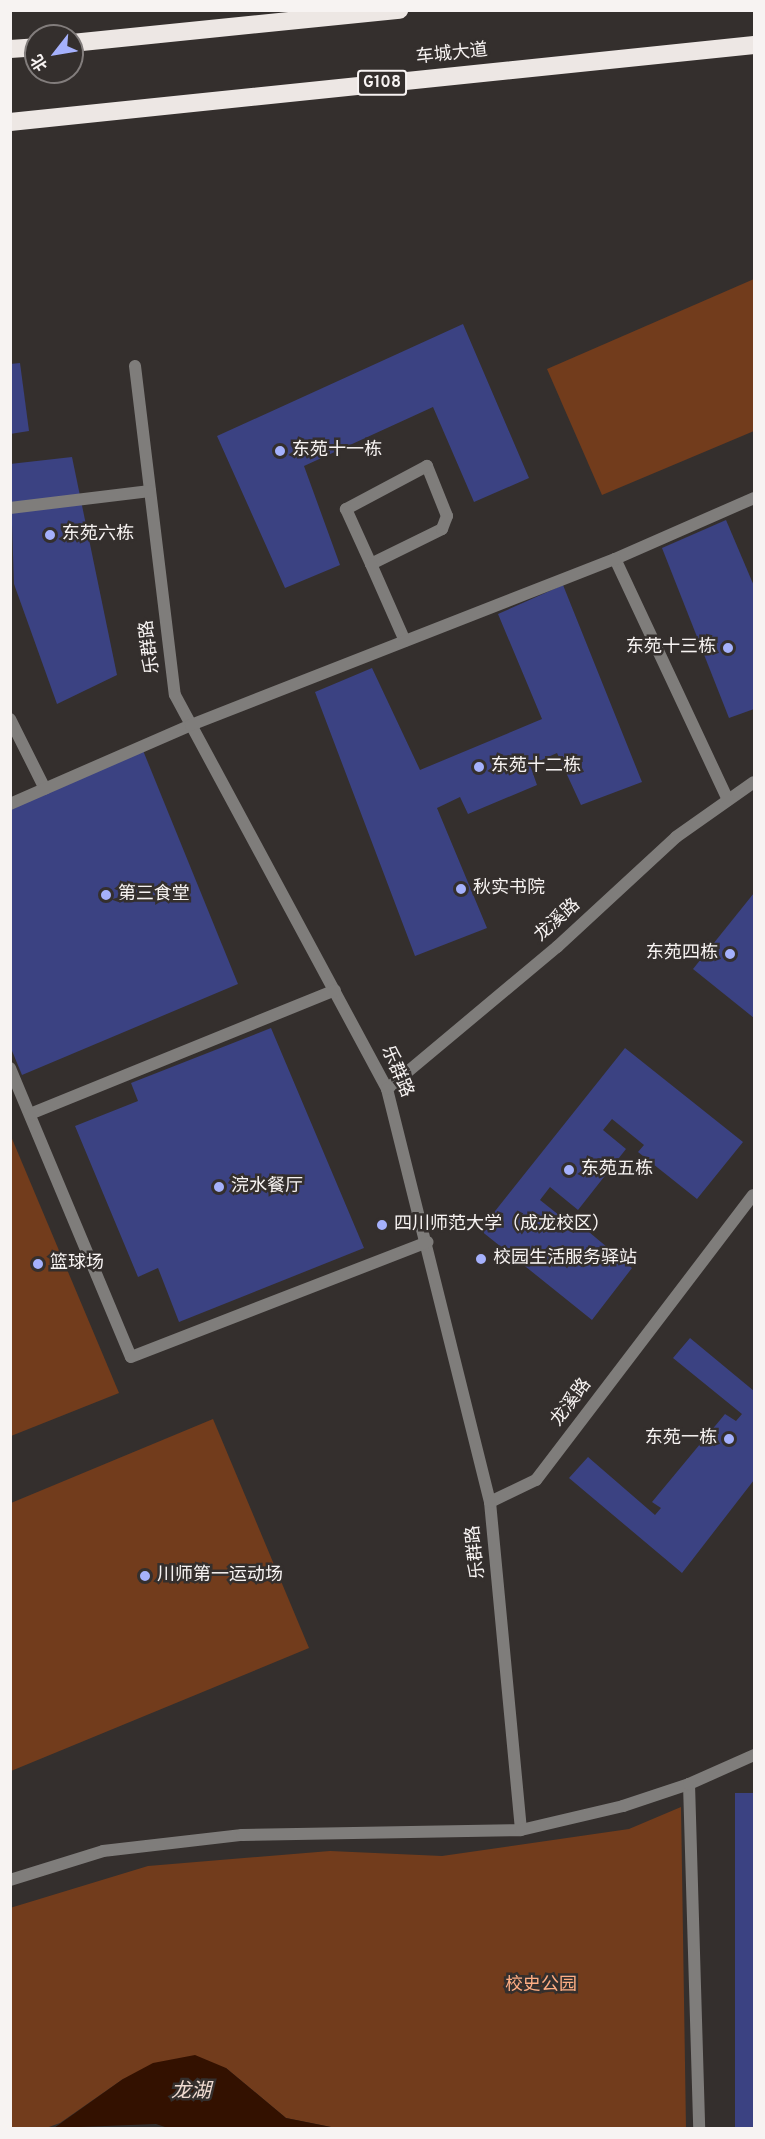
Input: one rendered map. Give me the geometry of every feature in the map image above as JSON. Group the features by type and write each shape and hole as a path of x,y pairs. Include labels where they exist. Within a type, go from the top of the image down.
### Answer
{"highway":[{"path":"84,42 399,10"},
{"name":"车城大道","path":"10,122 754,45"}],"street":[{"name":"乐群路","path":"135,366 175,695 387,1089 490,1502 521,1830"},
{"path":"370,564 442,530 447,516 427,466 346,509 370,564 405,641"},
{"path":"10,508 150,491"},
{"path":"10,804 191,725 615,559 754,498"},
{"path":"615,559 728,800"},
{"path":"10,719 45,789"},
{"name":"龙溪路","path":"387,1089 557,946 676,837 754,782"},
{"path":"30,1114 246,1029 335,990"},
{"path":"10,1068 130,1357 427,1242"},
{"name":"龙溪路","path":"490,1502 536,1480 754,1194"},
{"path":"10,1880 104,1851 242,1835 521,1830 623,1806 689,1784 754,1755"},
{"path":"689,1784 699,2128"}],"green space":[{"path":"754,279 754,431 602,495 547,369"},
{"name":"篮球场","path":"10,1134 119,1393 11,1436 10,1436"},
{"name":"川师第一运动场","path":"213,1419 309,1648 11,1771 11,1503"},
{"name":"校史公园","path":"681,1807 686,2128 336,2128 286,2118 226,2068 123,2079 60,2123 46,2128 11,2128 10,1908 148,1866 330,1851 442,1856 629,1829"}],"water":[{"name":"龙湖","path":"195,2055 226,2068 286,2118 336,2128 168,2128 156,2124 54,2128 123,2079 153,2063"}],"building":[{"name":"东苑十一栋","path":"463,324 529,478 474,502 433,407 304,466 340,565 285,588 217,436"},
{"path":"20,363 29,431 10,434 10,364"},
{"name":"东苑六栋","path":"72,457 117,675 57,704 14,584 10,464"},
{"name":"东苑十三栋","path":"726,520 754,586 754,709 729,718 662,548"},
{"name":"东苑十二栋","path":"563,585 642,782 581,805 557,753 530,765 537,785 468,814 460,797 437,808 487,928 415,956 315,692 372,668 420,770 542,719 498,614"},
{"name":"第三食堂","path":"142,748 238,984 22,1075 10,1046 10,805"},
{"name":"东苑四栋","path":"754,893 754,1018 693,969"},
{"name":"浣水餐厅","path":"271,1028 364,1248 179,1322 158,1268 138,1277 75,1126 138,1101 131,1083"},
{"name":"东苑五栋","path":"625,1048 743,1142 697,1199 638,1152 644,1145 612,1119 603,1130 626,1149 578,1210 550,1187 540,1200 579,1231 583,1227 632,1268 592,1320 480,1230"},
{"name":"东苑一栋","path":"690,1338 754,1391 754,1480 682,1573 569,1478 588,1457 655,1515 661,1508 652,1502 725,1414 736,1421 742,1414 673,1358"},
{"path":"735,1793 754,1793 754,2128 735,2128"}],"place":[{"name":"东苑十一栋","path":"280,451"},
{"name":"东苑六栋","path":"50,535"},
{"name":"东苑十三栋","path":"728,648"},
{"name":"东苑十二栋","path":"479,767"},
{"name":"秋实书院","path":"461,889"},
{"name":"第三食堂","path":"106,895"},
{"name":"东苑四栋","path":"730,954"},
{"name":"东苑五栋","path":"569,1170"},
{"name":"浣水餐厅","path":"219,1187"},
{"name":"四川师范大学（成龙校区）","path":"382,1225"},
{"name":"校园生活服务驿站","path":"481,1259"},
{"name":"篮球场","path":"38,1264"},
{"name":"东苑一栋","path":"729,1439"},
{"name":"川师第一运动场","path":"145,1576"}]}
